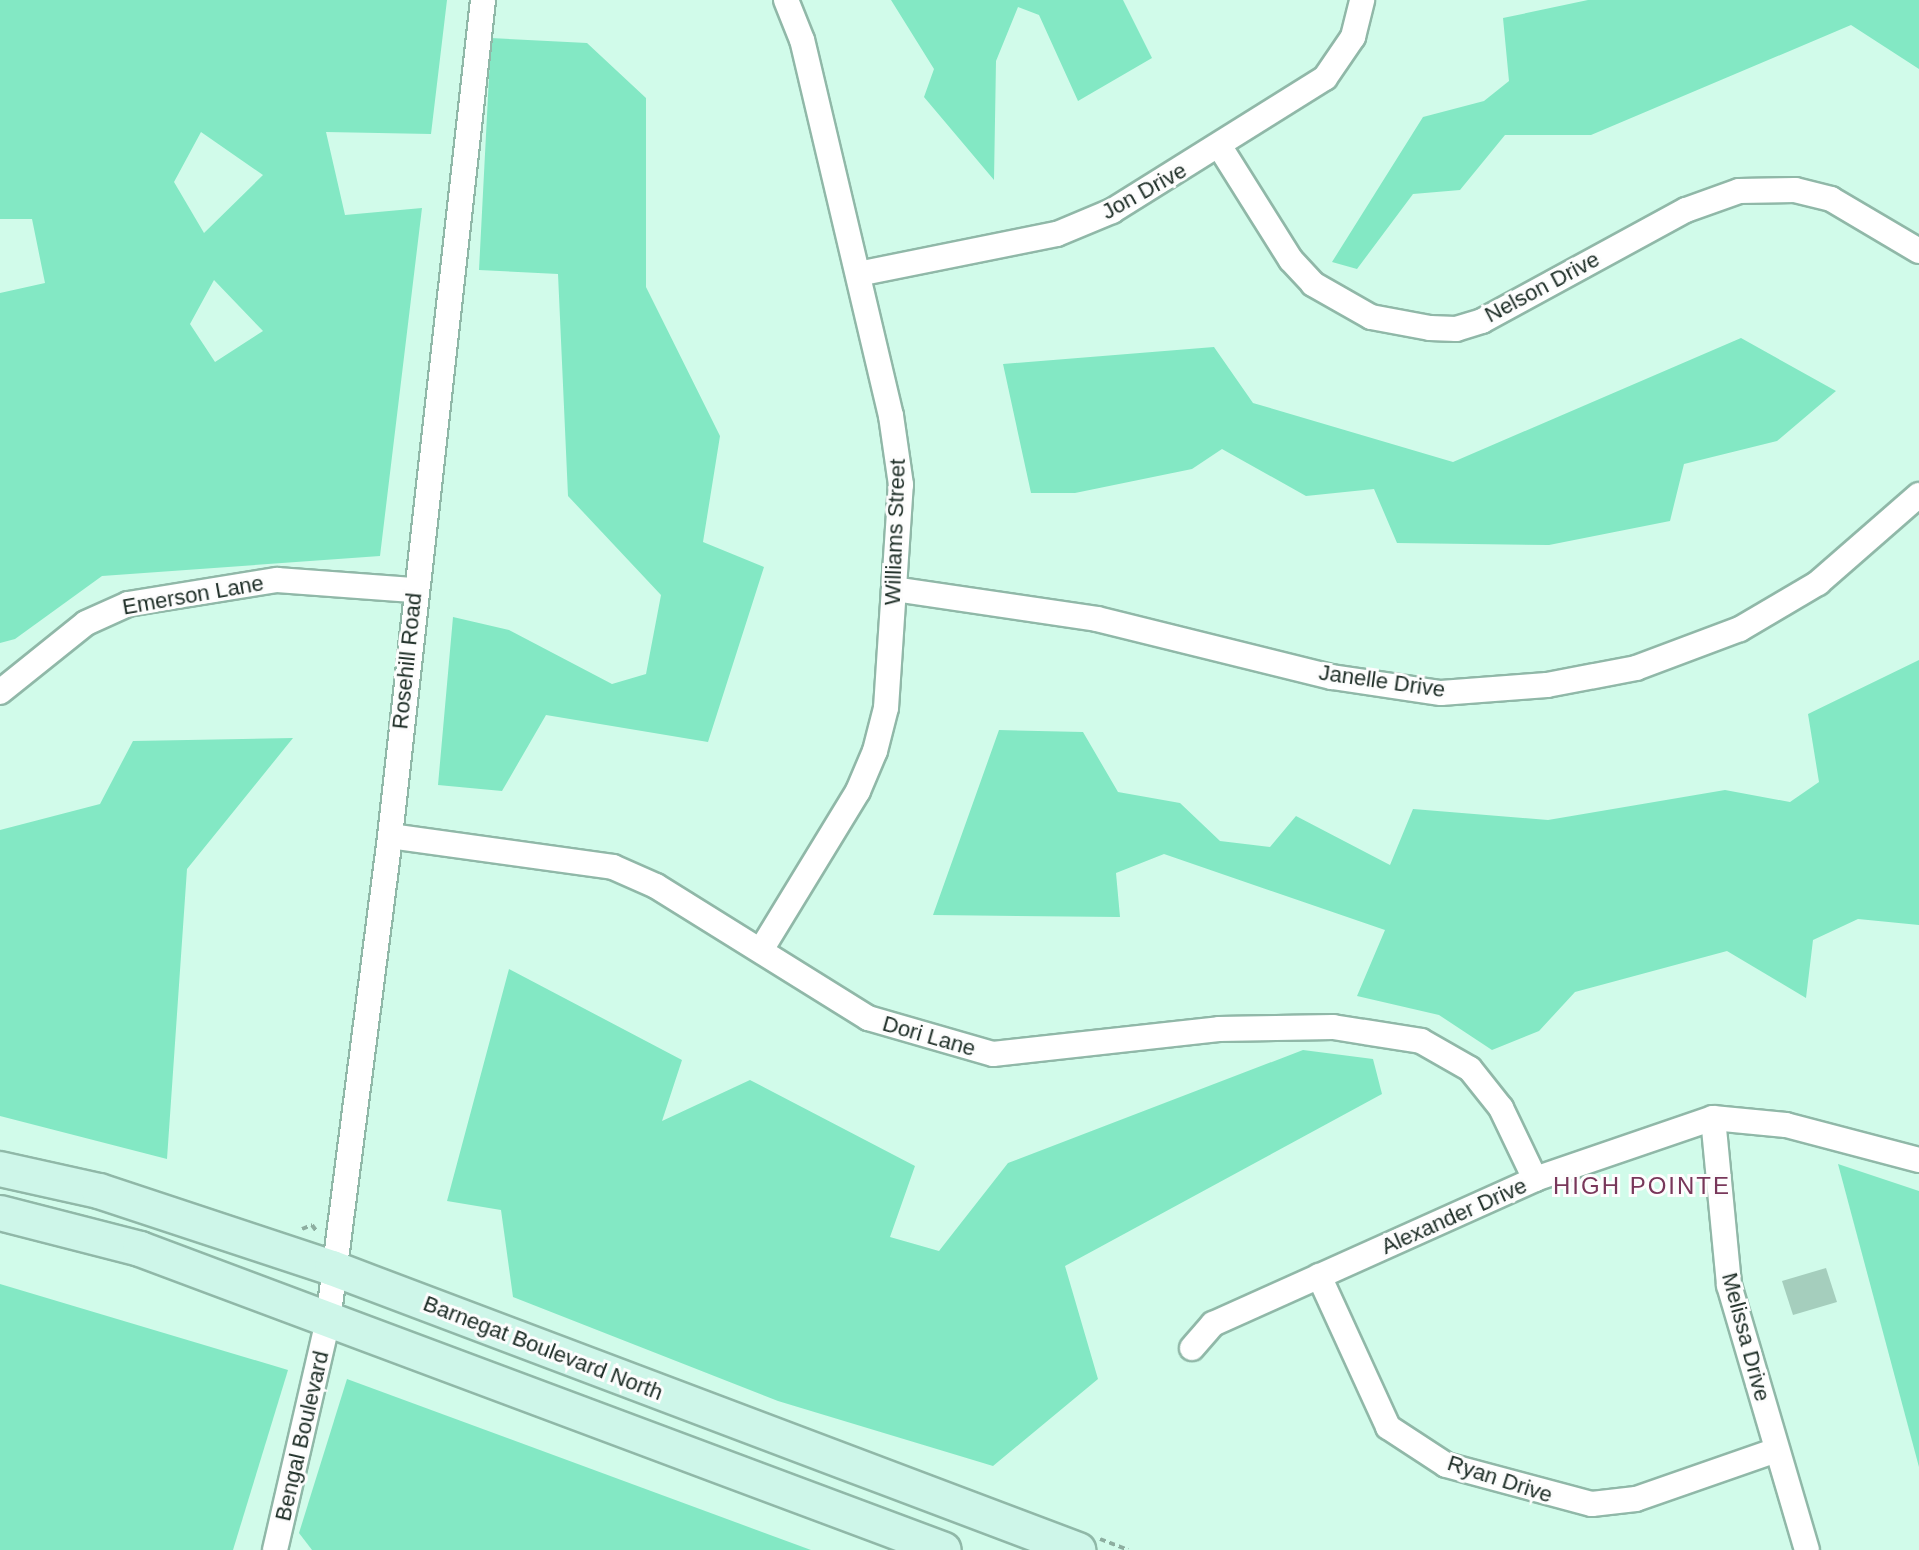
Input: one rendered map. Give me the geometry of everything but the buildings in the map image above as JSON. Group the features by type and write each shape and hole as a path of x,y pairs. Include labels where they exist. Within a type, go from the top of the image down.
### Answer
{"street":[{"name":"Rosehill Road","path":"328,1321 332,1268 390,836 413,590 483,0"},
{"name":"Williams Street","path":"761,950 858,791 875,751 886,708 899,452 802,40 786,0"},
{"name":"Jon Drive","path":"858,274 1057,234 1112,211 1220,147 1325,78 1353,37 1362,0"},
{"name":"Nelson Drive","path":"1220,147 1291,260 1313,284 1371,317 1430,328 1456,329 1482,321 1686,210 1739,191 1795,190 1831,199 1919,251"},
{"name":"Janelle Drive","path":"894,589 1097,619 1363,682 1441,693 1547,685 1636,668 1740,629 1818,583 1919,495"},
{"name":"Emerson Lane","path":"0,692 86,623 128,604 277,580 413,590"},
{"name":"Dori Lane","path":"390,836 613,867 761,950 868,1018 993,1054 1219,1029 1333,1027 1421,1041 1470,1069 1501,1108 1535,1179"},
{"name":"Alexander Drive","path":"1192,1348 1213,1324 1535,1179 1713,1118 1786,1125 1919,1160"},
{"name":"Melissa Drive","path":"1713,1118 1729,1285 1807,1550"},
{"name":"Barnegat Boulevard North","path":"0,1169 99,1191 332,1268 1078,1550"},
{"path":"0,1213 140,1249 944,1550"},
{"name":"Ryan Drive","path":"1319,1276 1388,1427 1446,1465 1592,1504 1636,1499 1777,1450"},
{"name":"Bengal Boulevard","path":"275,1550 328,1321"}],"path":[{"path":"300,1228 312,1225 317,1232"}],"green space":[{"path":"0,0 447,0 431,134 326,132 345,215 422,208 380,556 102,576 15,639 0,643 0,293 45,283 32,219 0,219","holes":["201,132 263,175 204,233 174,182","214,280 263,331 215,362 190,324"]},
{"path":"891,0 1123,0 1152,58 1078,101 1039,15 1018,7 996,61 994,180 924,97 934,69"},
{"path":"1588,0 1919,0 1919,69 1851,25 1591,135 1505,135 1460,190 1413,194 1357,269 1332,262 1423,117 1484,101 1509,81 1503,18"},
{"path":"491,38 587,43 646,98 646,287 720,436 703,542 764,567 708,742 546,715 502,791 438,785 453,617 509,630 612,684 646,674 661,595 568,496 558,274 479,270"},
{"path":"1741,338 1836,391 1777,441 1684,464 1670,521 1549,545 1397,543 1374,489 1306,496 1222,449 1192,469 1075,493 1031,493 1003,364 1214,347 1253,403 1453,462"},
{"path":"1919,660 1919,925 1858,919 1813,940 1806,998 1727,951 1575,992 1539,1031 1492,1050 1439,1015 1357,996 1385,930 1164,854 1116,873 1120,917 933,915 999,730 1083,732 1118,792 1180,803 1220,841 1270,847 1296,816 1390,865 1413,809 1548,820 1725,790 1790,802 1819,782 1808,714"},
{"path":"293,738 187,869 167,1159 0,1116 0,830 100,804 133,741"},
{"path":"509,969 682,1060 662,1121 750,1080 915,1166 890,1237 939,1251 1008,1163 1303,1050 1373,1059 1382,1094 1065,1266 1098,1379 993,1466 778,1401 513,1297 501,1210 447,1201"},
{"path":"1838,1164 1919,1191 1919,1467"},
{"path":"0,1284 288,1370 233,1550 0,1550"},
{"path":"347,1379 811,1550 312,1550 299,1533"}],"district":[{"name":"HIGH POINTE","path":"1642,1186"}]}
